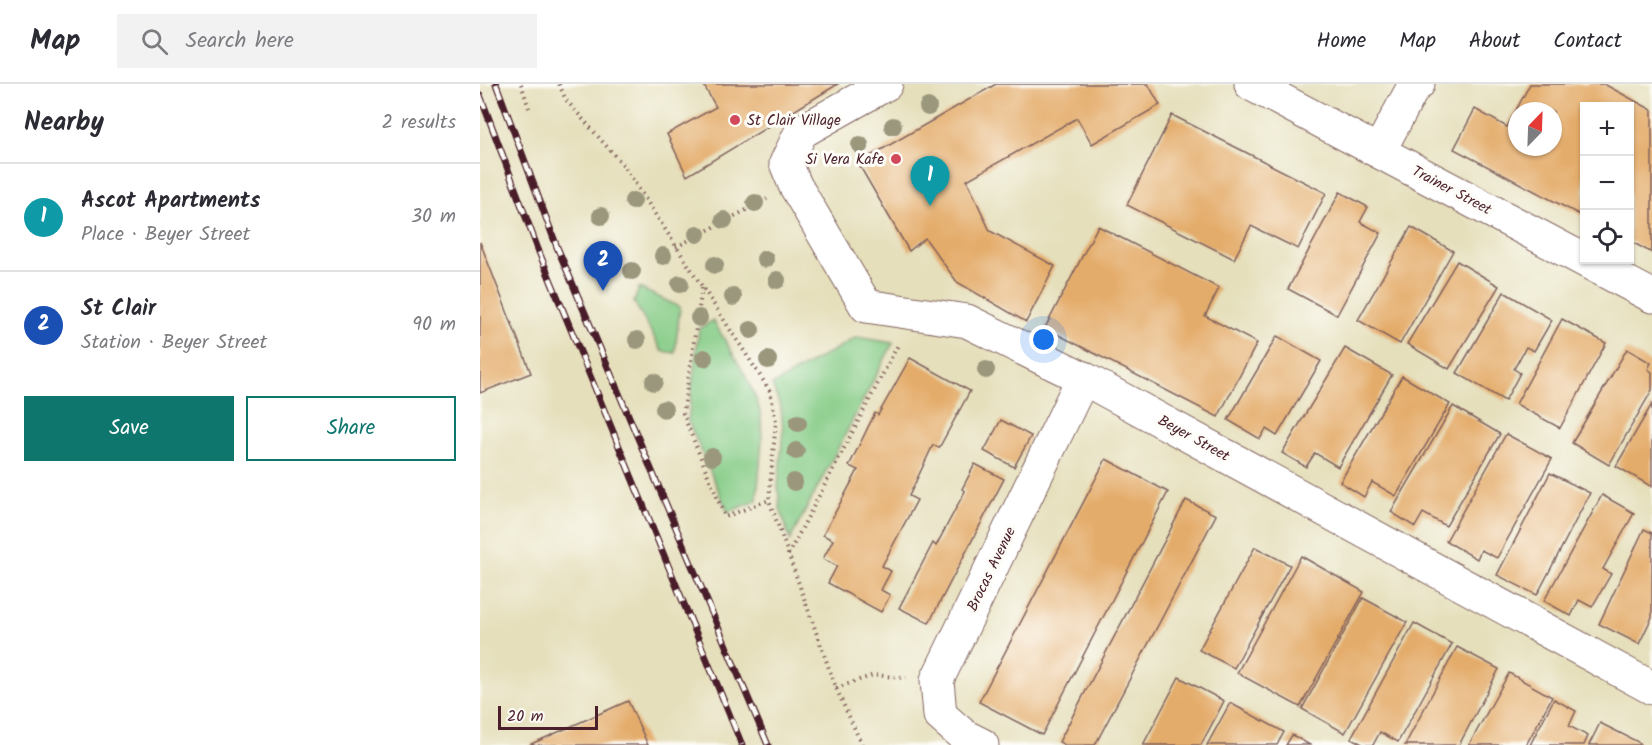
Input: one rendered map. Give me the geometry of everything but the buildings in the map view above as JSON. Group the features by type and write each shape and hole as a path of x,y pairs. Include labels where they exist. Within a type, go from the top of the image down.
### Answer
{"street":[{"name":"Beyer Street","path":"886,84 801,132 786,163 799,193 866,306 967,321 1083,378 1652,688"},
{"name":"Trainer Street","path":"1251,84 1652,296"},
{"path":"1380,151 1414,86 1418,84"},
{"name":"Brocas Avenue","path":"937,680 1083,378"},
{"path":"937,680 940,716 964,736 982,745"}],"path":[{"path":"521,84 530,111"},
{"path":"559,84 566,100 624,166 770,391 776,421 770,500 836,688 862,745"},
{"path":"676,247 770,197"},
{"path":"703,287 683,414 725,517 770,500"},
{"path":"788,555 902,339"},
{"path":"836,688 874,675 937,680"}],"green space":[{"path":"639,288 680,307 675,353 662,351 634,302"},
{"path":"713,320 756,398 762,429 757,501 728,512 688,421 699,329"},
{"path":"857,337 893,343 790,540 780,508 778,487 783,430 781,407 772,385"}],"railway":[{"path":"496,84 557,247 768,745"},
{"path":"480,95 539,252 742,745"}],"place":[{"name":"St Clair Village","path":"735,120"},
{"name":"Si Vera Kafe","path":"896,159"},
{"name":"Ascot Apartments","path":"930,206"},
{"name":"St Clair","path":"603,291"}]}
